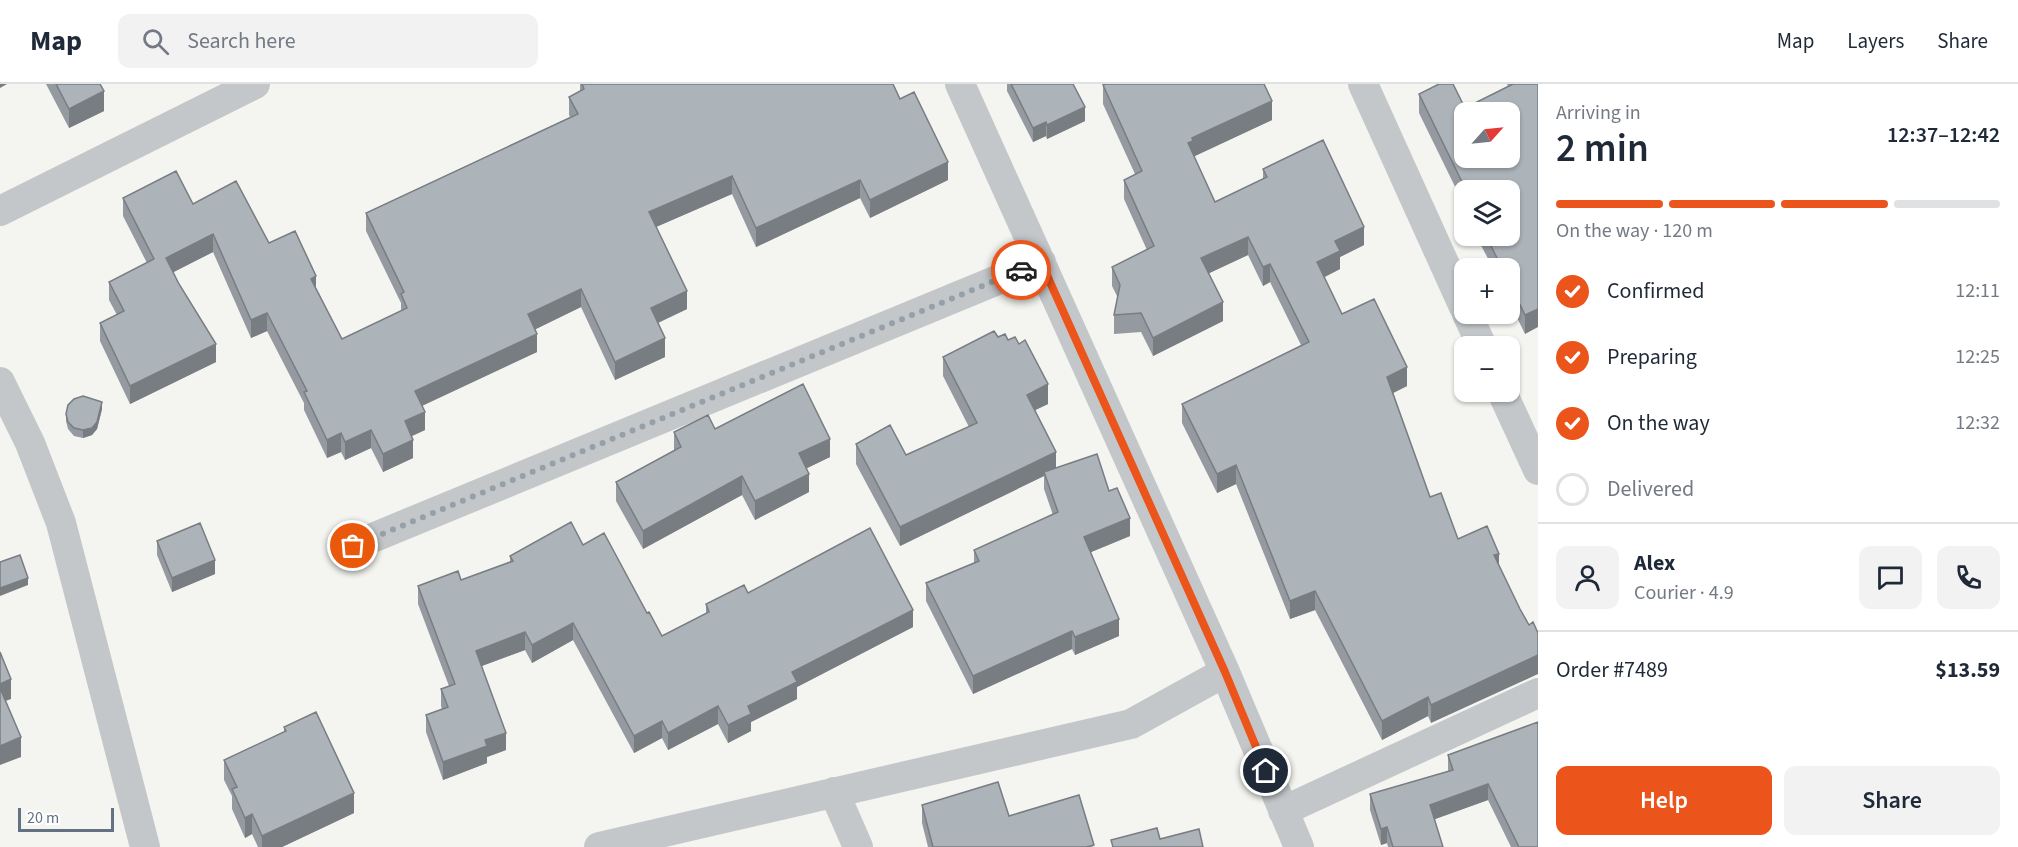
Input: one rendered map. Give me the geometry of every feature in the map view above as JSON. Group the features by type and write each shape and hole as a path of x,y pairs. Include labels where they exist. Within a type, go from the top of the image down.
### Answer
{"street":[{"path":"0,211 255,84"},
{"path":"960,84 1225,672 1299,847"},
{"path":"1362,84 1454,285"},
{"path":"353,546 1041,262"},
{"path":"0,382 30,443 61,523 145,847"},
{"path":"1507,402 1538,470"},
{"path":"600,847 1131,724 1225,672"},
{"path":"1283,811 1538,693"},
{"path":"834,792 858,847"}],"building":[{"path":"56,84 100,84 104,91 69,109"},
{"path":"582,84 893,84 900,99 914,92 948,162 870,200 860,180 756,228 732,176 649,212 687,291 651,308 665,338 615,362 581,289 528,314 537,334 415,391 425,412 405,421 413,440 383,454 371,430 345,442 341,433 327,440 304,392 307,391 267,313 251,320 213,234 166,258 179,284 216,344 130,386 100,323 124,311 109,282 154,259 123,198 176,171 193,204 236,181 269,243 295,231 316,276 311,279 342,339 407,308 401,294 404,292 366,213 578,114 569,97 584,89"},
{"path":"1011,84 1073,84 1085,107 1047,125 1046,122 1033,128"},
{"path":"1264,84 1272,101 1192,138 1193,141 1188,143 1215,202 1267,177 1263,169 1323,140 1364,227 1335,241 1340,251 1317,262 1342,314 1374,299 1407,367 1387,377 1430,497 1441,493 1458,539 1487,526 1499,554 1494,555 1529,625 1533,622 1538,633 1538,655 1431,705 1428,697 1382,721 1315,591 1290,601 1236,465 1217,474 1182,404 1309,342 1270,264 1263,267 1248,237 1201,258 1223,302 1153,338 1141,313 1114,315 1120,285 1112,267 1154,246 1124,180 1142,171 1103,85"},
{"path":"1439,84 1453,84 1462,102 1454,102 1454,165 1419,94"},
{"path":"1513,84 1538,84 1538,309 1525,315 1520,305 1520,258 1497,258 1491,246 1520,246 1520,180 1461,180 1455,168 1520,168 1520,102 1477,102"},
{"path":"994,331 998,337 1005,334 1008,340 1015,337 1019,344 1025,340 1048,384 1027,395 1056,452 900,527 856,444 890,425 906,455 977,423 943,357"},
{"path":"803,384 830,439 799,453 809,474 755,501 742,476 643,531 616,482 681,447 674,432 708,415 715,429"},
{"path":"83,396 102,402 97,422 92,428 83,430 74,428 68,422 66,414 68,405 74,399"},
{"path":"1097,454 1109,491 1117,488 1130,518 1084,537 1119,619 1075,637 1072,631 973,676 926,583 979,561 974,550 1058,512 1044,472"},
{"path":"571,522 583,545 604,533 662,636 709,612 706,604 744,585 748,593 870,528 913,610 792,672 797,682 748,706 751,714 728,725 718,706 668,733 662,721 634,736 573,623 532,645 525,632 476,651 506,733 485,740 487,746 443,762 426,715 448,707 441,689 455,684 418,586 458,571 461,580 513,561 510,556"},
{"path":"200,523 215,560 172,578 157,541"},
{"path":"20,555 28,578 0,588 0,562"},
{"path":"0,652 11,679 0,684"},
{"path":"0,688 21,737 0,746"},
{"path":"316,712 354,793 262,836 252,814 245,818 232,789 237,787 224,760 286,731 284,727"},
{"path":"1538,722 1538,847 1519,847 1488,784 1430,805 1443,847 1393,847 1387,827 1381,829 1370,794 1453,770 1448,755"},
{"path":"998,782 1009,816 1079,795 1094,845 1086,847 933,847 922,805"},
{"path":"1157,828 1160,839 1199,829 1203,847 1113,847 1111,840"}],"way so far":[{"path":"353,546 1021,270"}],"route":[{"path":"1021,270 1041,262 1225,672 1266,771"}]}
